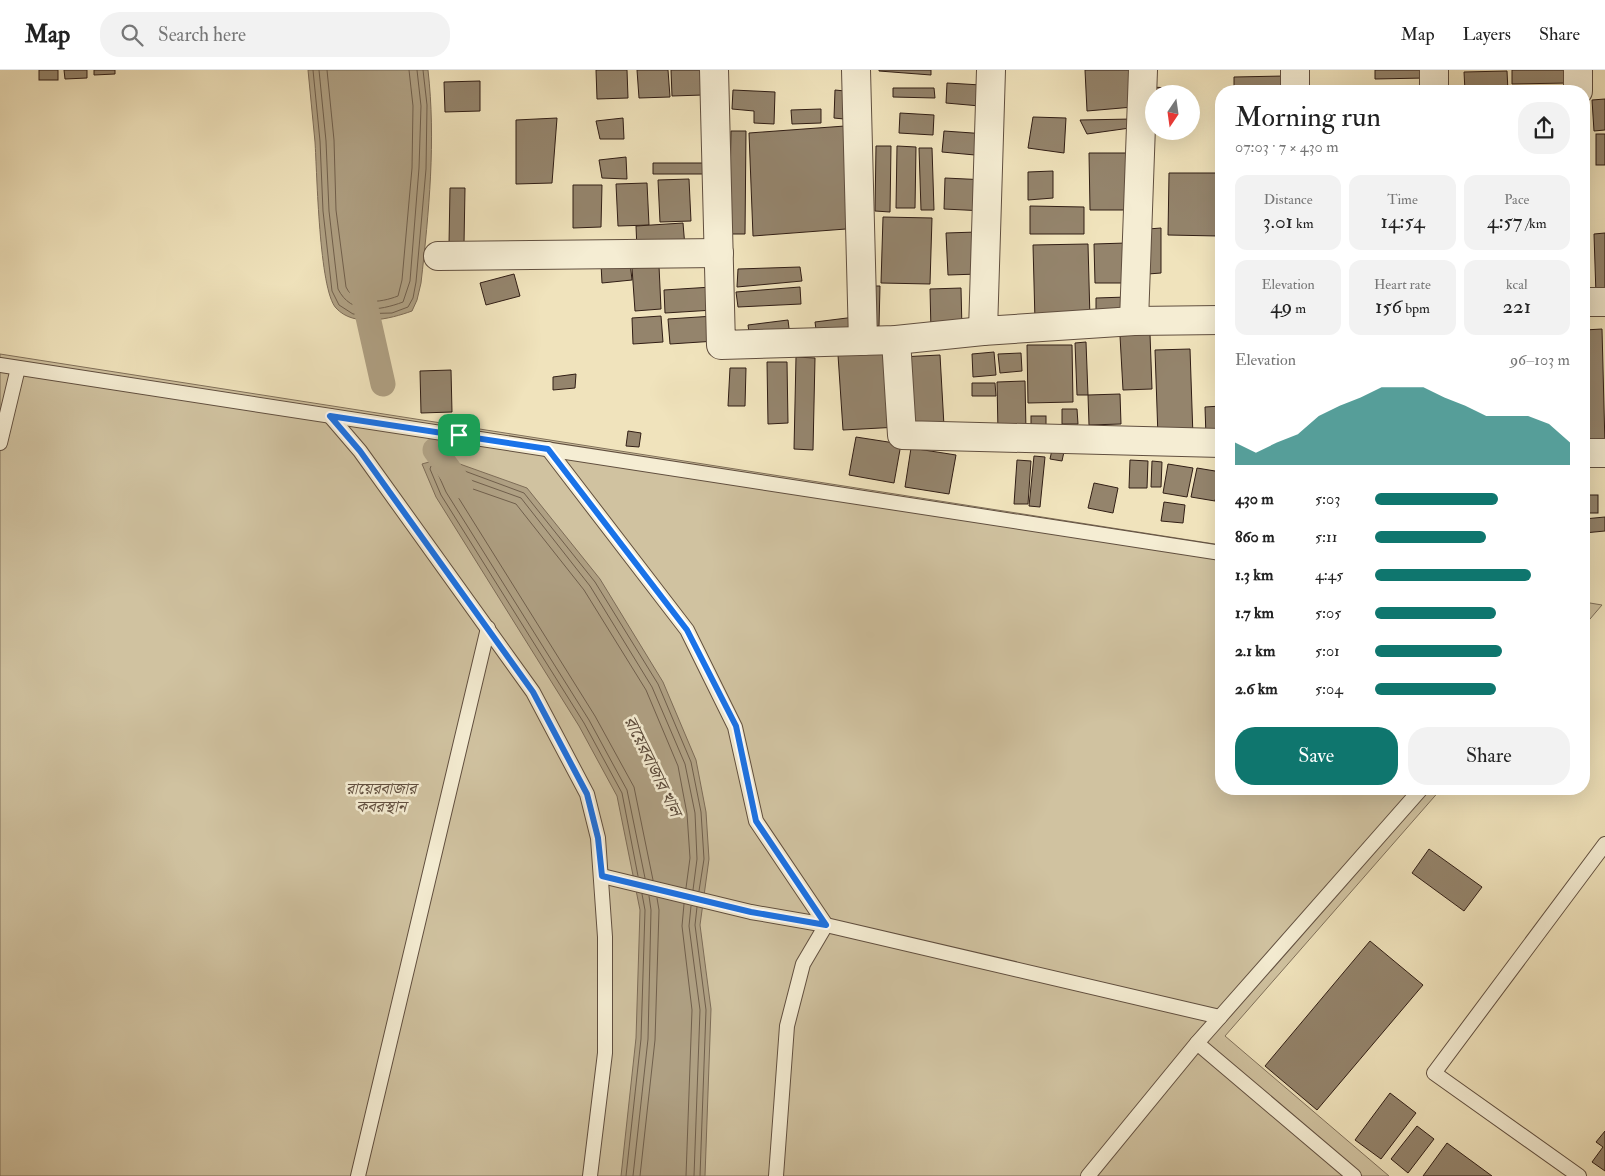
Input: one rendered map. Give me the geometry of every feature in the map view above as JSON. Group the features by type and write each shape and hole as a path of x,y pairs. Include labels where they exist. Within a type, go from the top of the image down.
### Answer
{"street":[{"path":"714,70 721,345 896,340 983,331 1134,321 1215,320"},
{"path":"856,70 864,341"},
{"path":"983,331 991,70"},
{"path":"1134,321 1143,70"},
{"path":"1295,70 1295,85"},
{"path":"1434,70 1434,85"},
{"path":"1578,70 1578,85"},
{"path":"438,256 719,253"},
{"path":"1590,302 1605,302"},
{"path":"896,340 902,435 1215,443"},
{"path":"1590,453 1605,453"}],"lane":[{"path":"0,366 1215,552"},
{"path":"0,443 18,368"},
{"path":"330,416 360,451 533,692 587,794 598,838 605,937 604,1053 590,1176"},
{"path":"548,449 687,630 736,726 756,821 826,925"},
{"path":"358,1176 488,628"},
{"path":"1088,1176 1220,1017 1416,795"},
{"path":"1579,1176 1434,1072 1605,844"},
{"path":"602,876 751,912 826,925 1220,1017"},
{"path":"776,1176 787,1026 803,964 826,925"},
{"path":"1198,1043 1354,1176"}],"green space":[{"name":"রায়েরবাজার কবরস্থান","path":"0,354 1215,544 1215,795 1436,795 1225,1036 1389,1176 0,1176"},
{"path":"1590,603 1602,605 1590,619"}],"water":[{"path":"308,70 428,70 431,123 429,203 421,283 412,311 383,319 362,320 344,314 336,308 330,297 322,255 315,142"},
{"path":"443,458 527,488 600,579 663,682 696,760 706,812 709,859 700,925 711,1009 705,1176 621,1176 636,1038 640,910 617,796 579,726 436,497 422,464"}],"building":[{"path":"39,70 58,70 58,80 39,80"},
{"path":"64,70 87,70 87,78 65,79"},
{"path":"94,70 115,70 115,74 94,75"},
{"path":"596,70 627,70 628,98 597,99"},
{"path":"637,70 668,70 670,97 639,98"},
{"path":"671,70 702,70 703,95 672,96"},
{"path":"931,70 931,75 879,71"},
{"path":"1085,70 1136,70 1133,107 1087,111"},
{"path":"1375,70 1425,70 1425,78 1375,79"},
{"path":"1512,70 1568,70 1568,83 1512,84"},
{"path":"1507,71 1508,85 1465,85 1464,72"},
{"path":"1284,76 1284,85 1234,85 1234,77"},
{"path":"480,81 480,111 445,112 444,82"},
{"path":"947,83 981,85 980,106 946,103"},
{"path":"893,88 934,88 935,98 893,97"},
{"path":"733,90 775,92 774,124 754,123 754,111 732,109"},
{"path":"835,90 845,91 844,119 834,118"},
{"path":"1605,99 1605,130 1594,131 1592,100"},
{"path":"821,109 821,123 792,124 791,110"},
{"path":"900,113 934,115 933,135 899,133"},
{"path":"1033,117 1066,118 1064,153 1028,148"},
{"path":"557,118 552,183 516,184 516,120"},
{"path":"623,118 624,139 600,139 596,121"},
{"path":"1132,119 1130,128 1087,134 1080,120"},
{"path":"845,126 846,229 753,236 749,133"},
{"path":"731,131 746,131 745,234 729,234"},
{"path":"944,131 987,134 986,156 942,152"},
{"path":"1596,134 1605,134 1605,165 1596,165"},
{"path":"876,146 891,146 890,212 875,211"},
{"path":"897,146 916,147 915,208 896,208"},
{"path":"919,148 932,148 934,210 921,210"},
{"path":"1089,153 1127,153 1128,210 1090,210"},
{"path":"626,157 627,179 602,178 599,160"},
{"path":"653,163 704,163 705,174 653,174"},
{"path":"1053,171 1053,198 1028,200 1028,172"},
{"path":"1169,173 1215,173 1215,236 1168,235"},
{"path":"945,178 987,180 985,211 944,209"},
{"path":"689,179 691,221 660,222 658,180"},
{"path":"647,183 649,225 618,226 616,184"},
{"path":"573,185 602,185 601,227 573,228"},
{"path":"450,188 465,188 464,244 449,244"},
{"path":"1030,206 1084,207 1084,234 1030,234"},
{"path":"883,217 932,218 930,284 881,283"},
{"path":"683,223 685,247 637,250 636,226"},
{"path":"1161,228 1161,273 1148,274 1148,229"},
{"path":"977,232 979,274 948,275 946,233"},
{"path":"1605,233 1605,295 1596,295 1594,234"},
{"path":"1126,243 1127,283 1095,283 1094,244"},
{"path":"1088,244 1090,319 1035,321 1033,245"},
{"path":"630,262 632,280 602,283 601,264"},
{"path":"659,266 661,309 635,311 632,268"},
{"path":"800,267 802,281 737,287 738,269"},
{"path":"514,274 520,296 486,305 480,283"},
{"path":"866,286 880,286 879,326 865,325"},
{"path":"712,287 714,310 665,313 664,290"},
{"path":"800,287 801,304 738,307 736,292"},
{"path":"961,288 962,330 931,331 930,289"},
{"path":"1127,297 1126,317 1096,318 1096,298"},
{"path":"661,316 663,342 633,344 632,318"},
{"path":"714,316 716,341 670,344 668,319"},
{"path":"855,317 857,333 817,337 815,322"},
{"path":"788,320 790,336 750,340 748,325"},
{"path":"1602,329 1605,446 1590,446 1590,330"},
{"path":"1150,334 1152,389 1123,390 1120,336"},
{"path":"1086,342 1088,395 1077,395 1075,343"},
{"path":"1027,345 1072,345 1073,402 1028,403"},
{"path":"1190,349 1193,437 1158,437 1155,350"},
{"path":"894,352 899,427 843,430 838,355"},
{"path":"994,352 996,375 973,377 972,354"},
{"path":"1021,353 1022,371 1000,373 998,354"},
{"path":"940,355 944,426 904,429 900,357"},
{"path":"796,357 815,358 813,450 794,449"},
{"path":"767,362 787,362 788,423 768,424"},
{"path":"730,368 746,368 745,406 728,406"},
{"path":"451,370 452,412 421,413 420,371"},
{"path":"576,374 575,388 553,390 553,377"},
{"path":"1025,381 1026,431 998,432 997,382"},
{"path":"972,383 995,383 996,396 972,396"},
{"path":"1120,394 1121,424 1089,425 1088,395"},
{"path":"1215,406 1215,436 1206,437 1205,407"},
{"path":"1062,409 1077,409 1078,424 1062,424"},
{"path":"1031,416 1046,416 1046,428 1031,428"},
{"path":"628,431 641,433 639,447 626,446"},
{"path":"856,437 901,444 894,483 849,475"},
{"path":"1053,445 1065,447 1062,461 1050,459"},
{"path":"911,448 956,455 949,494 905,487"},
{"path":"1034,456 1045,457 1040,507 1029,506"},
{"path":"1017,460 1031,461 1028,504 1014,504"},
{"path":"1130,460 1148,461 1147,488 1129,488"},
{"path":"1152,461 1162,462 1161,487 1151,487"},
{"path":"1168,464 1193,468 1187,497 1163,493"},
{"path":"1197,468 1215,471 1215,501 1191,497"},
{"path":"1094,483 1118,488 1113,513 1088,508"},
{"path":"1590,495 1598,495 1598,513 1590,513"},
{"path":"1164,502 1185,505 1183,523 1161,521"},
{"path":"1605,517 1605,531 1590,532 1590,518"},
{"path":"1429,849 1482,887 1464,911 1412,873"},
{"path":"1370,941 1423,985 1317,1110 1265,1066"},
{"path":"1390,1093 1416,1113 1381,1159 1355,1140"},
{"path":"1417,1126 1434,1139 1408,1173 1391,1159"},
{"path":"1605,1131 1605,1171 1592,1162 1603,1147 1596,1142"},
{"path":"1447,1143 1492,1176 1423,1176"}],"waterway":[{"path":"361,286 383,384"},
{"name":"রায়েরবাজার খাল","path":"435,450 461,486"}],"route":[{"path":"330,416 459,435 548,449 687,630 736,726 756,821 826,925 751,912 602,876 598,838 587,794 533,692 360,451 330,416"}]}
